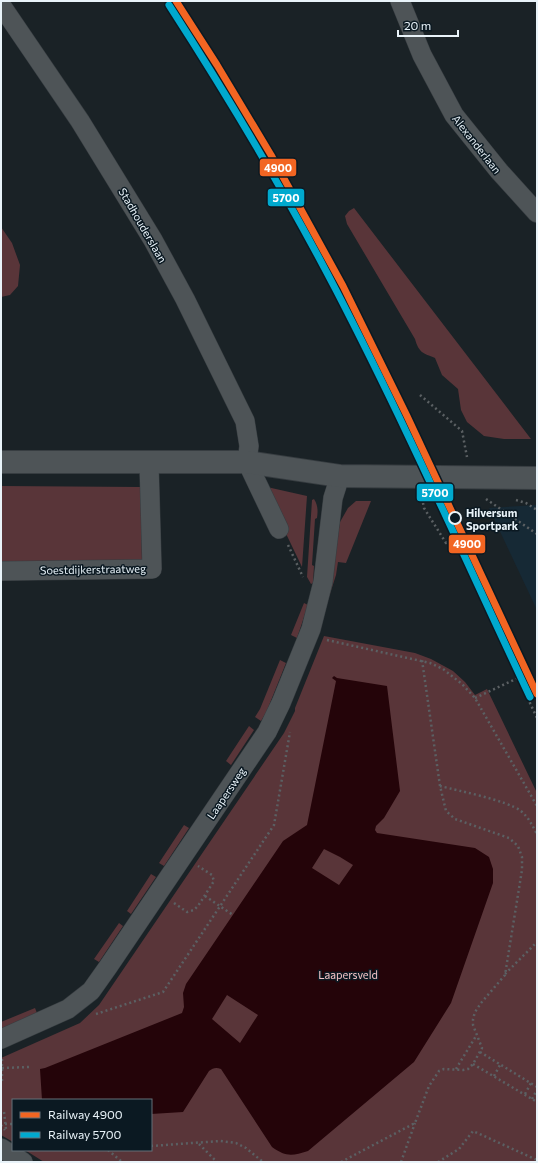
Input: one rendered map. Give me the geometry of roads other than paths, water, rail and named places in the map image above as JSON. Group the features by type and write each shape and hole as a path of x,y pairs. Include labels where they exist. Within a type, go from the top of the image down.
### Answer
{"main road":[{"path":"1,462 247,462 340,476 537,478"}],"street":[{"name":"Alexanderlaan","path":"400,1 422,55 454,115 498,171 537,213"},
{"name":"Stadhouderslaan","path":"1,5 80,121 153,240 181,292 245,421 248,446 247,462"},
{"path":"247,462 279,529"},
{"name":"Soestdijkerstraatweg","path":"1,571 152,569 149,463"},
{"name":"Laapersweg","path":"2,1045 68,1008 90,991 112,961 267,732 282,703 313,621 323,582 333,498 340,476"},
{"path":"4,1140 12,1149"},
{"path":"14,1151 23,1162"}],"rail line":[{"name":"4900","path":"176,1 217,65 271,155 343,286 407,416 537,694"},
{"name":"5700","path":"169,5 256,146 297,217 336,290 411,441 530,697"}],"place":[{"name":"Hilversum Sportpark","path":"455,518"}],"park label":[{"name":"Laapersveld","path":"348,974"}]}
